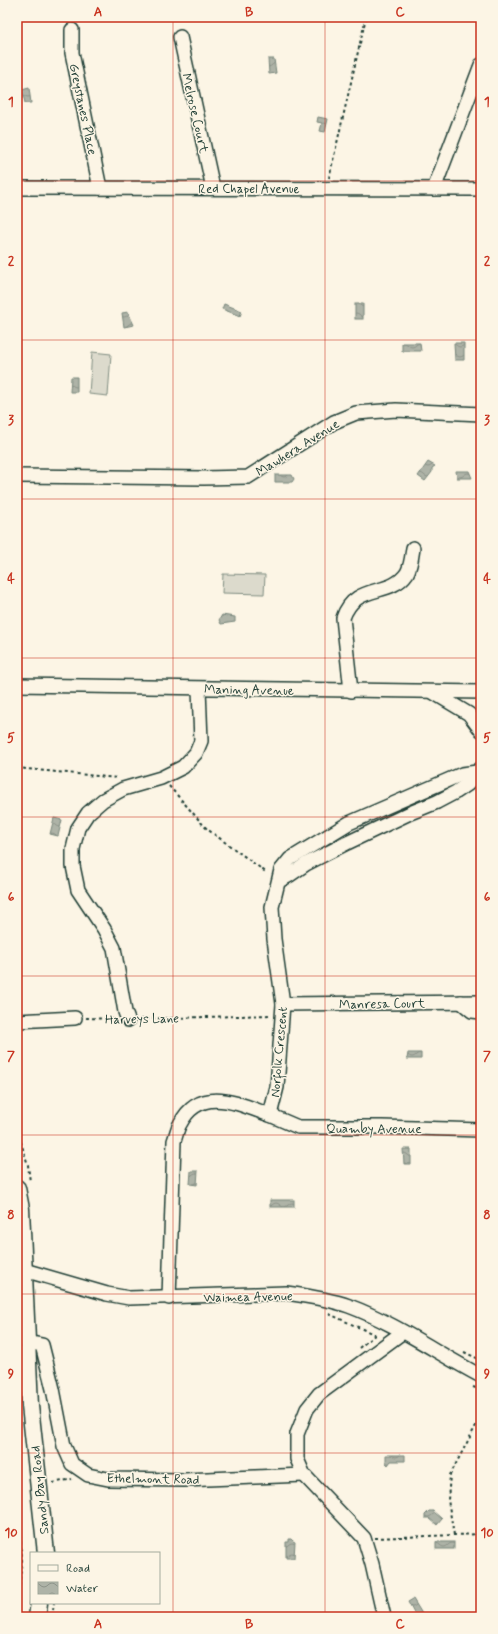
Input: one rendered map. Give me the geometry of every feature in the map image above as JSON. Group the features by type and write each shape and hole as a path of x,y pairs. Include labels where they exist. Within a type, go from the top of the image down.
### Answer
{"main road":[{"name":"Sandy Bay Road","path":"17,1188 21,1209 30,1406 46,1552"},
{"path":"37,1617 39,1604"}],"street":[{"name":"Greystanes Place","path":"72,30 72,53 100,188"},
{"name":"Melrose Court","path":"180,37 213,188"},
{"path":"434,188 481,65"},
{"name":"Red Chapel Avenue","path":"17,188 481,189"},
{"name":"Mawhera Avenue","path":"17,476 188,478 248,477 334,422 356,412 396,410 481,414"},
{"path":"351,691 343,618 347,607 358,596 398,583 408,572 413,548"},
{"name":"Maning Avenue","path":"17,685 199,689 481,692"},
{"path":"128,1020 125,1012 114,948 104,929 78,890 73,866 73,849 78,828 81,823 88,813 103,800 123,790 161,778 183,767 196,753 201,741 199,689"},
{"path":"432,692 469,714 481,730"},
{"name":"Norfolk Crescent","path":"168,1298 174,1141 179,1124 198,1104 213,1100 229,1100 270,1115 277,1084 283,1004 274,939 272,907 281,870 290,859 349,823 462,774 479,770"},
{"path":"461,1002 472,1011 481,1012"},
{"name":"Manresa Court","path":"283,1004 481,1002"},
{"path":"17,1021 75,1018"},
{"name":"Quamby Avenue","path":"270,1115 298,1127 382,1127 481,1130"},
{"name":"Waimea Avenue","path":"24,1270 107,1294 129,1298 168,1298 286,1293 348,1306 373,1316 481,1376"},
{"path":"384,1617 372,1564 364,1538 304,1475 297,1459 297,1434 307,1410 319,1394 403,1332"},
{"name":"Ethelmont Road","path":"27,1342 42,1345 53,1388 64,1446 72,1464 88,1475 108,1479 184,1480 304,1475"}],"path":[{"path":"326,188 366,17"},
{"path":"17,768 119,778"},
{"path":"161,778 207,829 279,881"},
{"name":"Harveys Lane","path":"75,1018 128,1020 268,1015"},
{"path":"327,1313 391,1341"},
{"path":"470,1385 481,1390"},
{"path":"454,1535 448,1500 450,1475 481,1416"},
{"path":"17,1498 22,1560 17,1606"},
{"path":"364,1538 481,1534"}],"shaded area":[{"path":"92,352 111,354 108,396 89,394"},
{"path":"223,574 265,575 264,594 222,593"}],"water":[{"path":"268,59 274,59 276,73 269,74"},
{"path":"29,88 31,103 25,103 22,90"},
{"path":"318,117 328,119 325,132 320,131 322,123 317,122"},
{"path":"224,304 242,311 240,316 222,309"},
{"path":"355,304 363,304 363,319 355,319"},
{"path":"128,312 134,325 124,327 122,313"},
{"path":"402,343 420,343 421,351 402,351"},
{"path":"454,343 464,343 464,360 455,360"},
{"path":"71,377 77,377 77,392 70,392"},
{"path":"428,462 435,466 432,468 432,472 425,481 418,476"},
{"path":"456,471 469,471 472,478 457,478"},
{"path":"275,475 292,475 294,479 292,482 275,482"},
{"path":"222,615 235,617 235,622 221,624 219,620"},
{"path":"54,818 62,820 58,836 50,834"},
{"path":"408,1053 421,1053 421,1059 407,1059"},
{"path":"403,1149 411,1149 411,1164 404,1164"},
{"path":"191,1171 198,1171 197,1185 190,1184"},
{"path":"270,1200 294,1200 294,1207 270,1207"},
{"path":"386,1455 405,1455 405,1461 391,1461 388,1465 386,1463"},
{"path":"429,1511 433,1511 442,1519 437,1525 429,1518 425,1518 425,1515"},
{"path":"289,1539 295,1542 294,1558 286,1558 286,1542 289,1542"},
{"path":"436,1542 454,1542 454,1549 436,1549"},
{"path":"413,1599 424,1617 416,1617 408,1602"}]}
